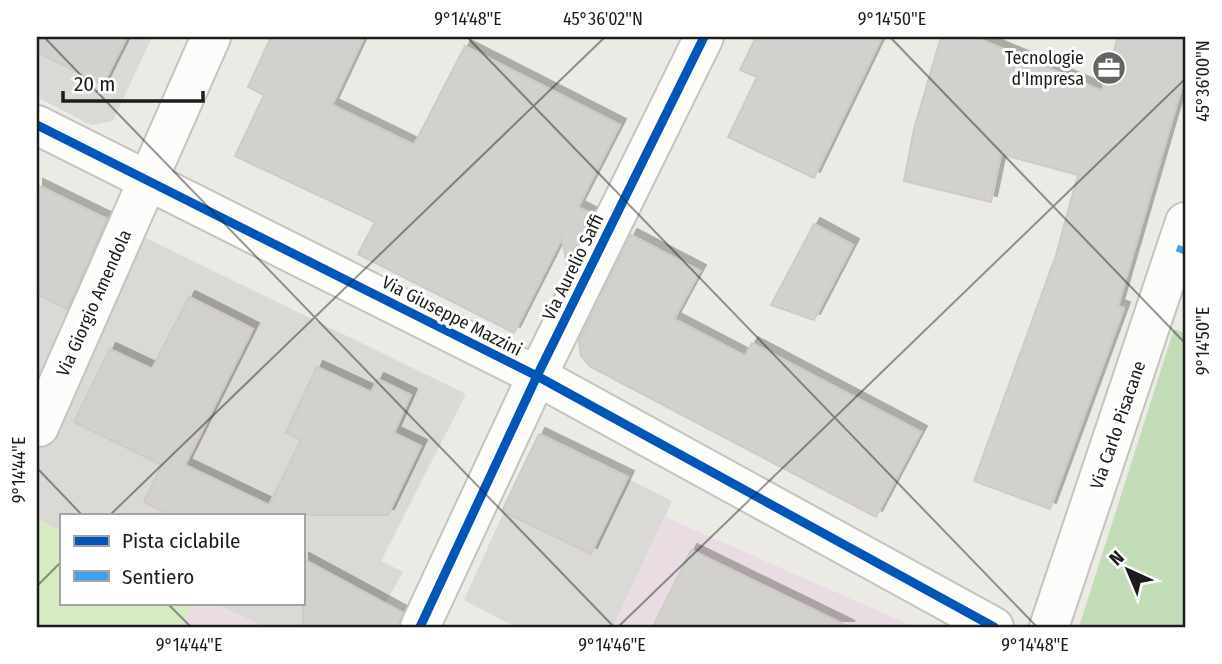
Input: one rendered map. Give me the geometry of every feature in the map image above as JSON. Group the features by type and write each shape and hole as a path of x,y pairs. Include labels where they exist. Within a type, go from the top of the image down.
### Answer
{"street":[{"name":"Via Giorgio Amendola","path":"39,426 211,37"},
{"name":"Via Aurelio Saffi","path":"420,627 537,376 704,37"},
{"name":"Via Giuseppe Mazzini","path":"37,125 537,376 994,627"},
{"name":"Via Carlo Pisacane","path":"1049,627 1185,222"}],"shaded area":[{"path":"37,37 152,37 113,121 91,125 37,97"},
{"path":"37,185 466,394 381,561 403,572 372,627 265,627 215,604 304,604 304,514 60,514 60,530 37,519"},
{"path":"539,434 672,501 613,627 515,627 464,600"},
{"path":"665,517 915,627 613,627"},
{"path":"192,604 215,604 265,627 181,627"}],"green space":[{"path":"1174,329 1185,333 1185,627 1079,627"},
{"path":"37,519 60,530 60,604 192,604 181,627 37,627"}],"building":[{"path":"37,37 127,37 103,85 37,52"},
{"path":"271,37 364,37 332,105 414,145 465,46 620,125 578,207 592,214 567,266 562,238 514,333 358,254 375,222 235,156 264,95 248,87"},
{"path":"756,37 882,37 814,178 728,137 757,77 740,70"},
{"path":"941,37 975,37 1102,91 1118,37 1185,37 1185,76 1118,306 1124,308 1050,509 974,481 1056,255 1078,175 1001,154 991,202 904,181 914,129"},
{"path":"37,185 107,219 67,309 37,294"},
{"path":"814,224 853,245 814,320 771,305"},
{"path":"631,235 700,271 674,319 745,356 752,343 921,432 876,517 591,367 581,356 579,341"},
{"path":"189,297 253,329 185,465 269,505 301,440 286,432 317,367 371,392 378,379 411,395 394,433 421,446 388,515 168,514 144,502 162,465 74,422 110,349 152,369"},
{"path":"539,434 628,477 591,554 502,511"},
{"path":"691,550 849,627 653,627"},
{"path":"304,560 403,613 398,627 303,627"}],"marked path":[{"path":"1177,248 1185,251"}],"cycle path":[{"path":"420,627 537,376 704,37"},
{"path":"37,125 537,376 994,627"}],"place":[{"name":"Tecnologie d'Impresa","path":"1109,68"}]}
